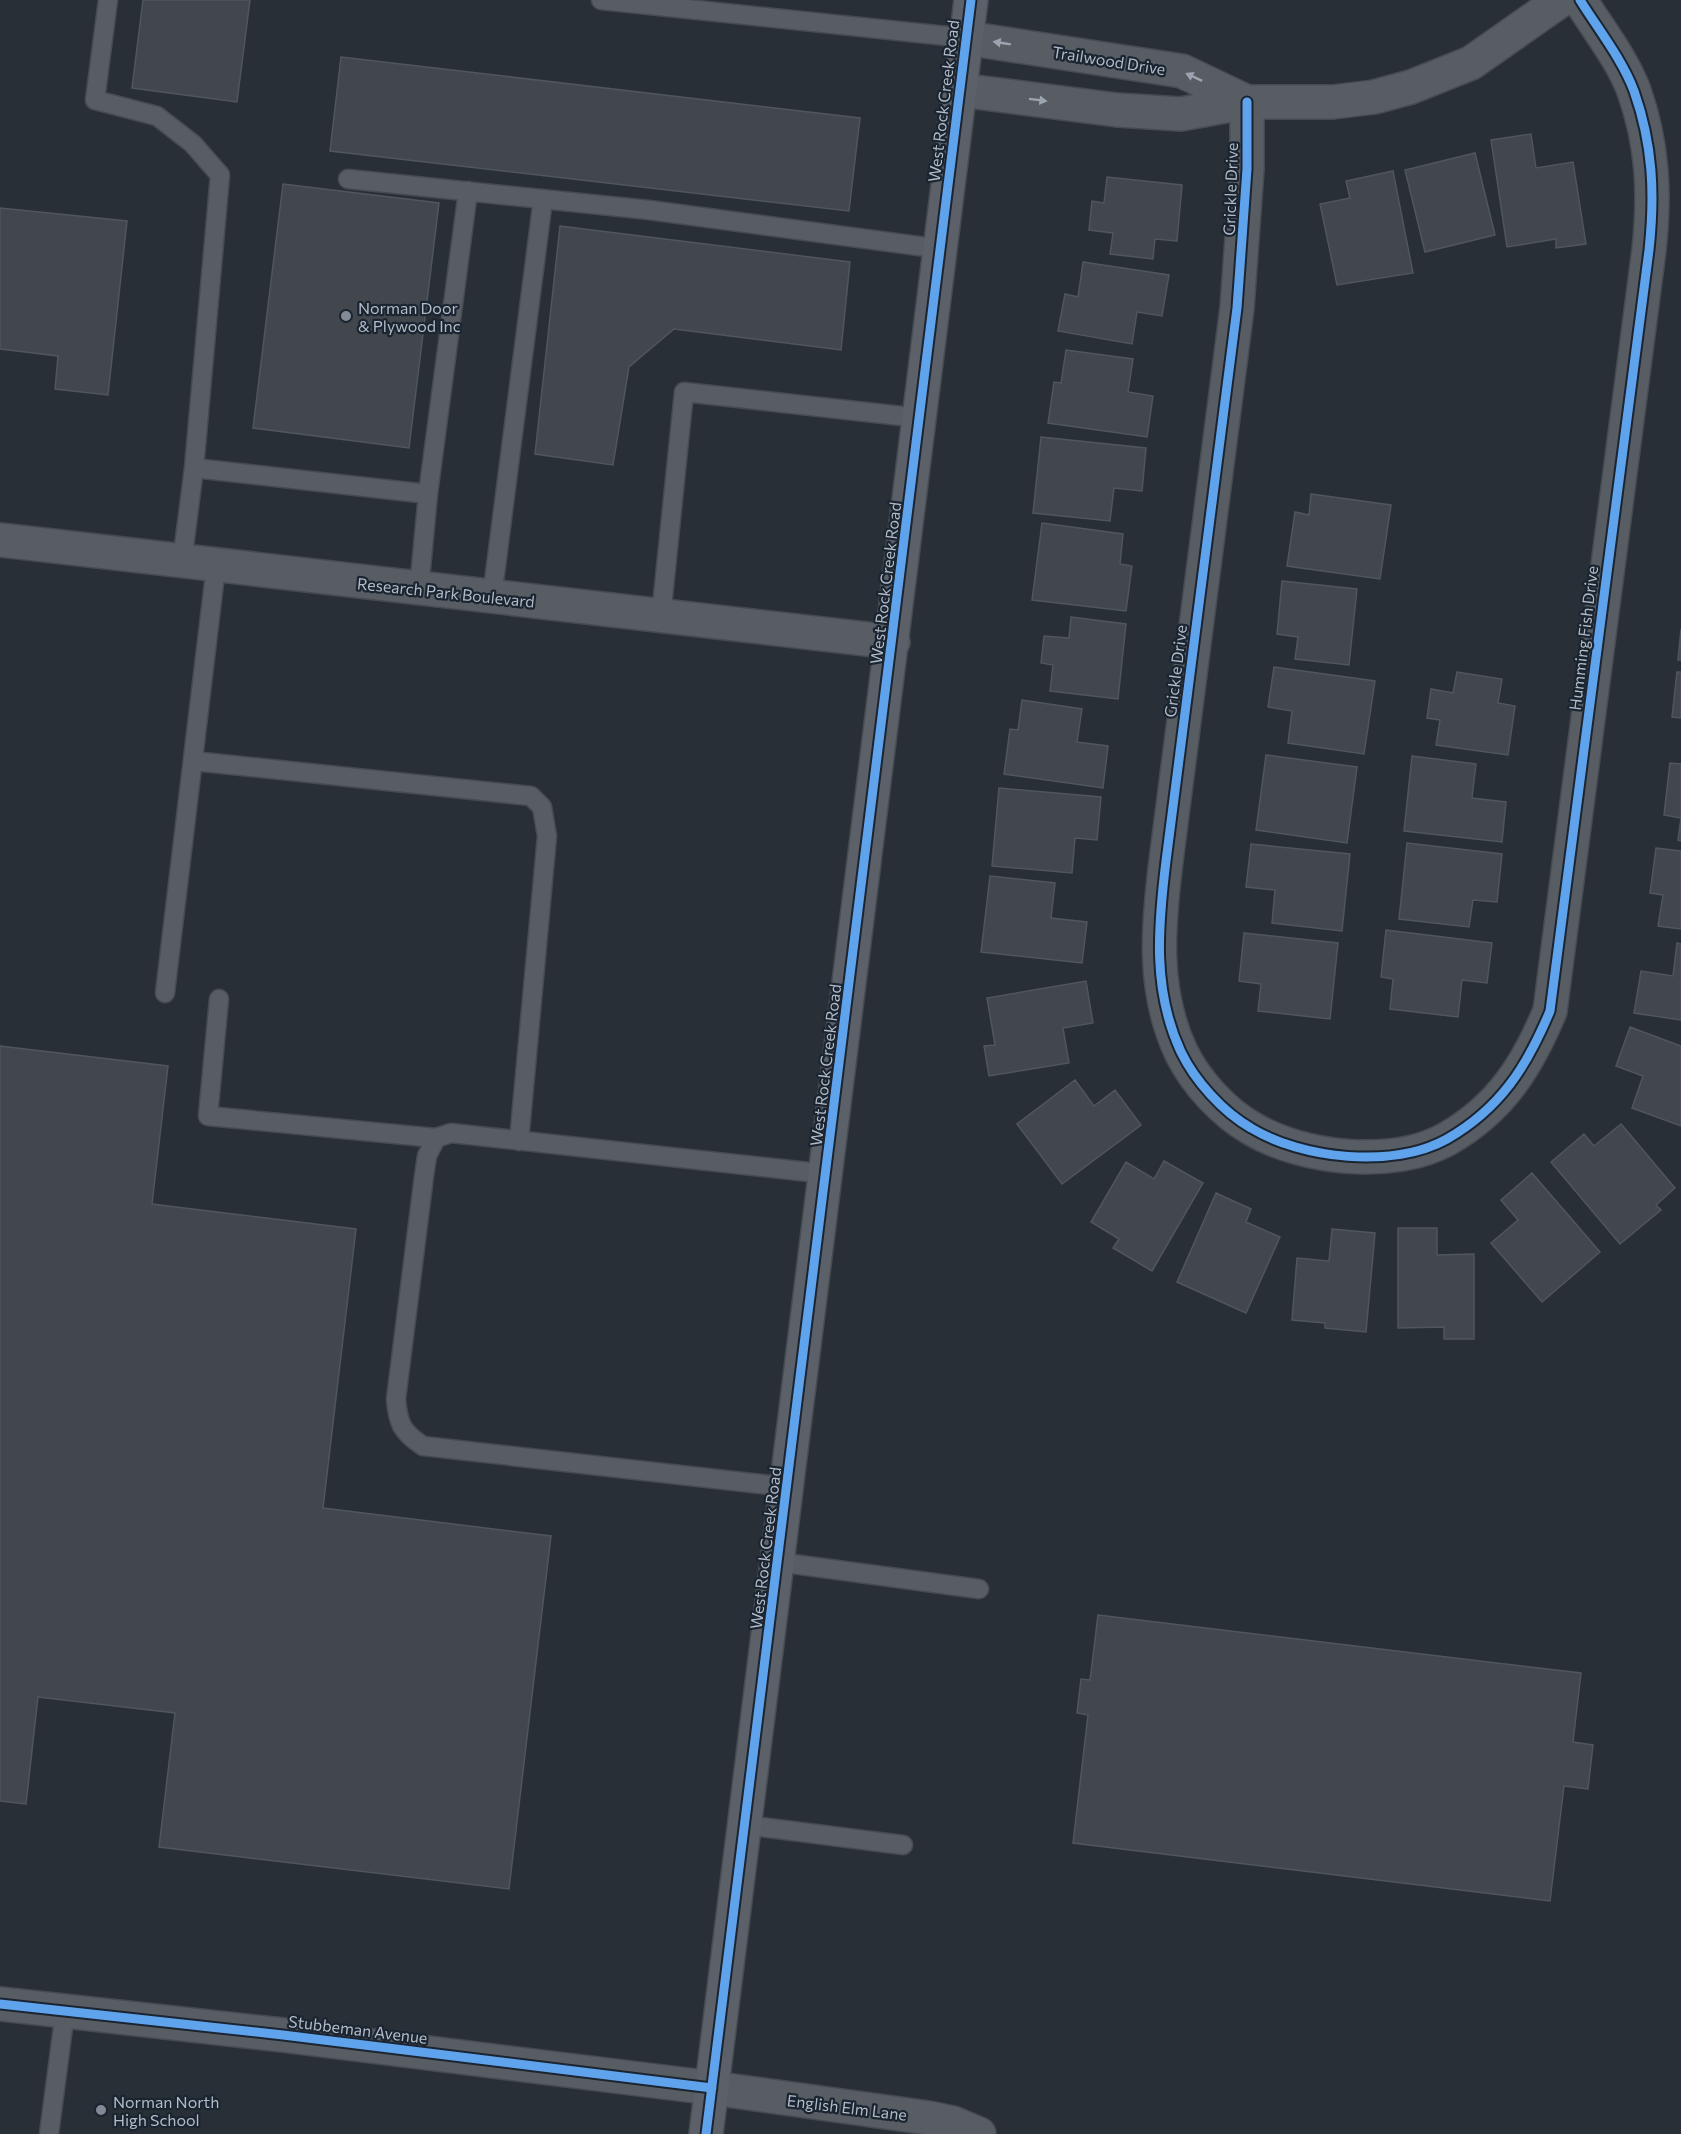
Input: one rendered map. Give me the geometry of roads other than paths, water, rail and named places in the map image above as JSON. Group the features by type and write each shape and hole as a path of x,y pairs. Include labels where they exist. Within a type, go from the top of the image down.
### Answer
{"main road":[{"name":"West Rock Creek Road","path":"706,2134 971,0"}],"street":[{"name":"Trailwood Drive","path":"960,90 1117,110 1181,114 1247,102 1333,102 1374,97 1411,87 1471,63 1561,0"},
{"name":"Humming Fish Drive","path":"1331,1155 1369,1159 1413,1152 1446,1139 1483,1113 1512,1085 1532,1052 1550,1011 1649,250 1654,184 1649,149 1634,90 1622,66 1580,0"},
{"name":"Trailwood Drive","path":"966,38 1182,71 1247,102"},
{"name":"Grickle Drive","path":"1247,102 1247,169 1237,308 1166,861 1160,914 1159,980 1166,1012 1181,1052 1197,1078 1222,1105 1250,1128 1286,1143 1331,1155"},
{"name":"Research Park Boulevard","path":"0,540 893,642"},
{"name":"Stubbeman Avenue","path":"0,2004 294,2036 712,2088"},
{"name":"English Elm Lane","path":"712,2088 929,2118 953,2123 979,2134"}],"lane":[{"path":"108,0 95,100 157,116 193,144 220,175 194,468 182,562"},
{"path":"601,0 966,38"},
{"path":"348,179 649,210 941,249"},
{"path":"419,589 428,494 468,191"},
{"path":"492,597 543,199"},
{"path":"661,616 684,392 920,418"},
{"path":"194,468 428,494"},
{"path":"165,993 216,566"},
{"path":"193,760 531,796 542,807 548,836 519,1141"},
{"path":"219,999 208,1116 436,1138 452,1133 827,1174"},
{"path":"436,1138 427,1156 396,1399 398,1420 409,1436 423,1446 787,1487"},
{"path":"778,1562 979,1589"},
{"path":"745,1825 903,1845"},
{"path":"49,2134 65,2012"}],"place":[{"name":"Norman Door & Plywood Inc","path":"346,316"},
{"name":"Norman North High School","path":"101,2110"}]}
